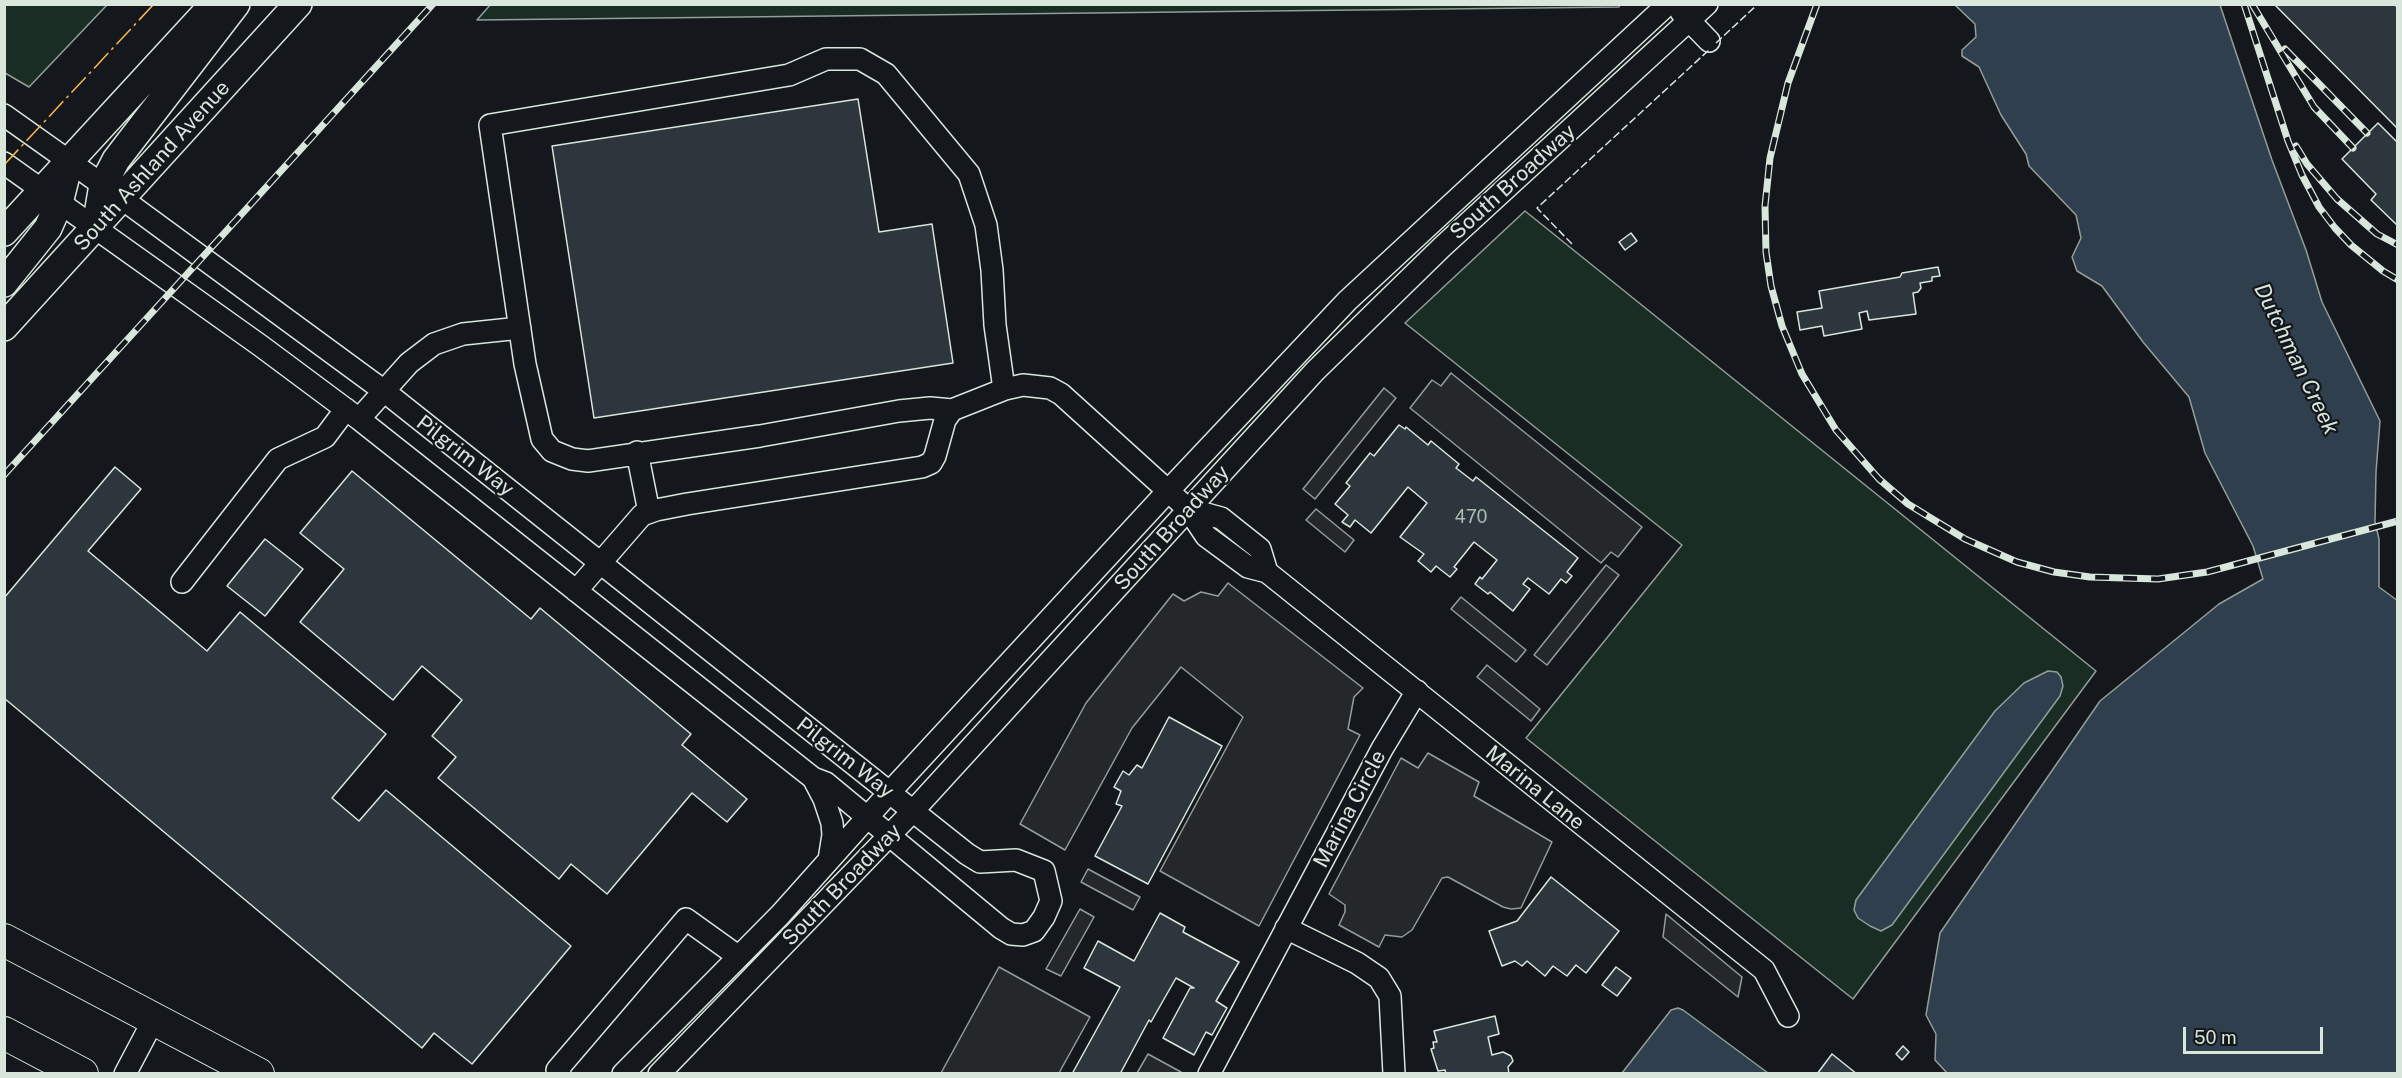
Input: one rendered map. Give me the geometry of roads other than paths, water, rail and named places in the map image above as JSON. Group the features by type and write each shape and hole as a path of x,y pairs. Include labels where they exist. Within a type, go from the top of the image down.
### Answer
{"highway":[{"path":"4,940 258,1074"},
{"path":"4,1033 82,1074"}],"main road":[{"path":"4,283 48,228 50,197 69,161 214,4"},
{"path":"96,228 112,192 116,160 236,4"},
{"name":"South Ashland Avenue","path":"112,192 298,4"},
{"path":"4,232 50,197"},
{"name":"South Ashland Avenue","path":"4,327 96,228"}],"street":[{"name":"South Broadway","path":"623,1074 739,957 1168,491 1347,301 1668,4"},
{"path":"1674,4 1709,41"},
{"name":"South Broadway","path":"659,1074 889,837 1315,371 1442,247 1707,4"},
{"path":"576,591 642,515 687,504 922,467 931,463 935,456 945,420 952,410 930,408 899,411 760,436 588,461 572,459 552,451 542,440 535,415 490,125 789,75 826,59 860,59 886,74 969,174 986,225 992,270 995,325 1004,389"},
{"name":"Pilgrim Way","path":"4,115 384,391 889,793 980,862 1016,860 1034,865 1044,871 1051,901 1034,931 1023,935 1011,934 1001,928 826,783 813,778 353,414 4,163"},
{"path":"182,582 278,459 325,437 384,391 408,363 434,344 463,334 520,328"},
{"name":"Marina Lane","path":"952,410 1004,389 1023,385 1038,386 1061,394 1188,509 1221,518 1260,549 1267,572 1764,970 1788,1016"},
{"path":"637,453 650,512"},
{"name":"Marina Circle","path":"1209,1074 1382,748 1417,692"},
{"path":"813,778 824,799 832,823 833,835 829,860"},
{"path":"560,1074 557,1070 686,919 739,957"},
{"path":"1286,927 1357,963 1379,978 1390,996 1393,1014 1394,1074"},
{"path":"125,1074 154,1019"}],"water":[{"name":"Dutchman Creek","path":"1955,5 2220,5 2322,302 2380,421 2375,522 2379,539 2379,587 2398,601 2397,1073 1948,1074 1935,1060 1936,1034 1926,1015 1940,933 2100,701 2219,604 2263,579 2253,546 2205,453 2189,397 2143,342 2102,286 2077,271 2072,257 2081,238 2076,215 2029,166 2026,154 2001,115 1979,67 1962,56 1962,50 1976,37 1975,24"},
{"path":"2048,671 2057,672 2061,677 2063,686 2060,696 1892,925 1881,931 1858,918 1854,910 1856,900 1995,711 2024,683"},
{"path":"1678,1008 1768,1073 1622,1073 1671,1010"}],"railway":[{"path":"4,475 433,4"},
{"path":"1817,4 1788,83 1770,158 1765,206 1766,252 1771,286 1782,326 1802,374 1836,430 1879,479 1908,504 1965,539 2017,562 2054,572 2090,577 2158,579 2207,572 2398,521"},
{"path":"2244,4 2288,141 2319,207 2351,245 2398,280"},
{"path":"2252,4 2314,107 2353,148"},
{"path":"2285,49 2367,133"},
{"path":"2296,146 2307,164 2337,199 2377,234 2398,245"}]}
